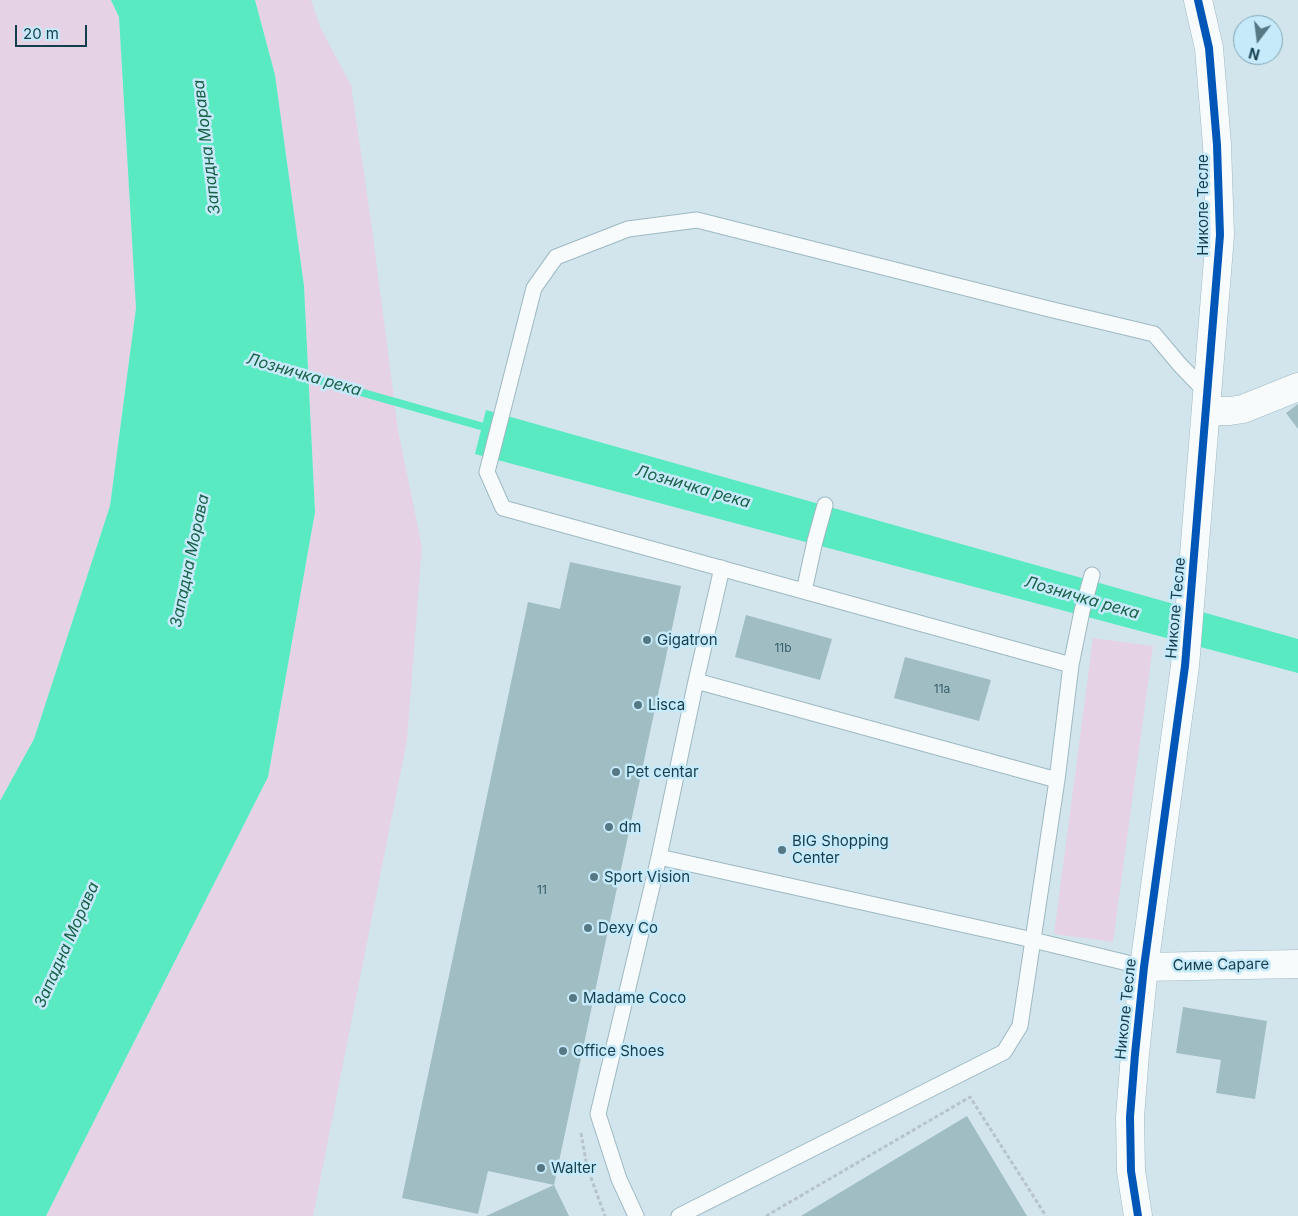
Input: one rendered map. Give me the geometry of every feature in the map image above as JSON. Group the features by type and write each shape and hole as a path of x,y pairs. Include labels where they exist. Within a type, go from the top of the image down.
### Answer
{"street":[{"name":"Николе Тесле","path":"1138,1216 1132,1171 1130,1117 1135,1054 1144,966 1185,666 1220,235 1217,145 1210,58 1198,0"},
{"path":"1206,402 1230,411 1243,409 1298,387"},
{"name":"Симе Сараге","path":"1144,966 1298,964"}],"lane":[{"path":"1072,665 503,508 487,472 534,288 556,257 628,230 697,220 1154,334 1180,365 1206,402"},
{"path":"804,591 824,505"},
{"path":"636,1216 619,1179 598,1114 659,857 722,568"},
{"path":"679,1216 1004,1052 1020,1026 1057,780 1072,665 1082,611 1092,575"},
{"path":"696,681 1057,780"},
{"path":"659,857 1144,966"}],"path":[{"path":"766,1216 970,1097 1046,1216"}],"shaded area":[{"path":"0,0 111,0 119,17 136,308 110,506 34,739 0,801"},
{"path":"255,0 311,0 321,29 351,85 398,430 422,547 407,740 313,1216 46,1216 268,777 315,512 304,286 275,75"},
{"path":"1093,638 1153,646 1113,942 1054,934"}],"water":[{"name":"Западна Морава","path":"111,0 255,0 275,75 304,286 315,512 268,777 46,1216 0,1216 0,801 34,739 110,506 136,308 119,17"},
{"path":"486,410 1298,639 1298,673 475,454"}],"building":[{"path":"1298,404 1298,429 1286,413"},
{"path":"570,562 681,586 554,1185 488,1171 478,1214 402,1198 528,602 560,609"},
{"path":"746,615 832,639 820,680 735,657"},
{"path":"905,657 991,680 979,721 894,698"},
{"path":"1183,1007 1267,1021 1255,1099 1216,1093 1221,1060 1176,1053"},
{"path":"967,1116 1027,1216 801,1216"},
{"path":"554,1185 569,1216 486,1216"}],"waterway":[{"name":"Лозничка река","path":"300,375 491,429"}],"cycle path":[{"path":"1138,1216 1131,1171 1130,1117 1135,1054 1144,967 1185,666 1220,235 1217,145 1209,48 1198,0"}],"place":[{"name":"Gigatron","path":"647,640"},
{"name":"Lisca","path":"638,705"},
{"name":"Pet centar","path":"616,772"},
{"name":"dm","path":"609,827"},
{"name":"BIG Shopping Center","path":"782,850"},
{"name":"Sport Vision","path":"594,877"},
{"name":"Dexy Co","path":"588,928"},
{"name":"Madame Coco","path":"573,998"},
{"name":"Office Shoes","path":"563,1051"},
{"name":"Walter","path":"541,1168"}]}
